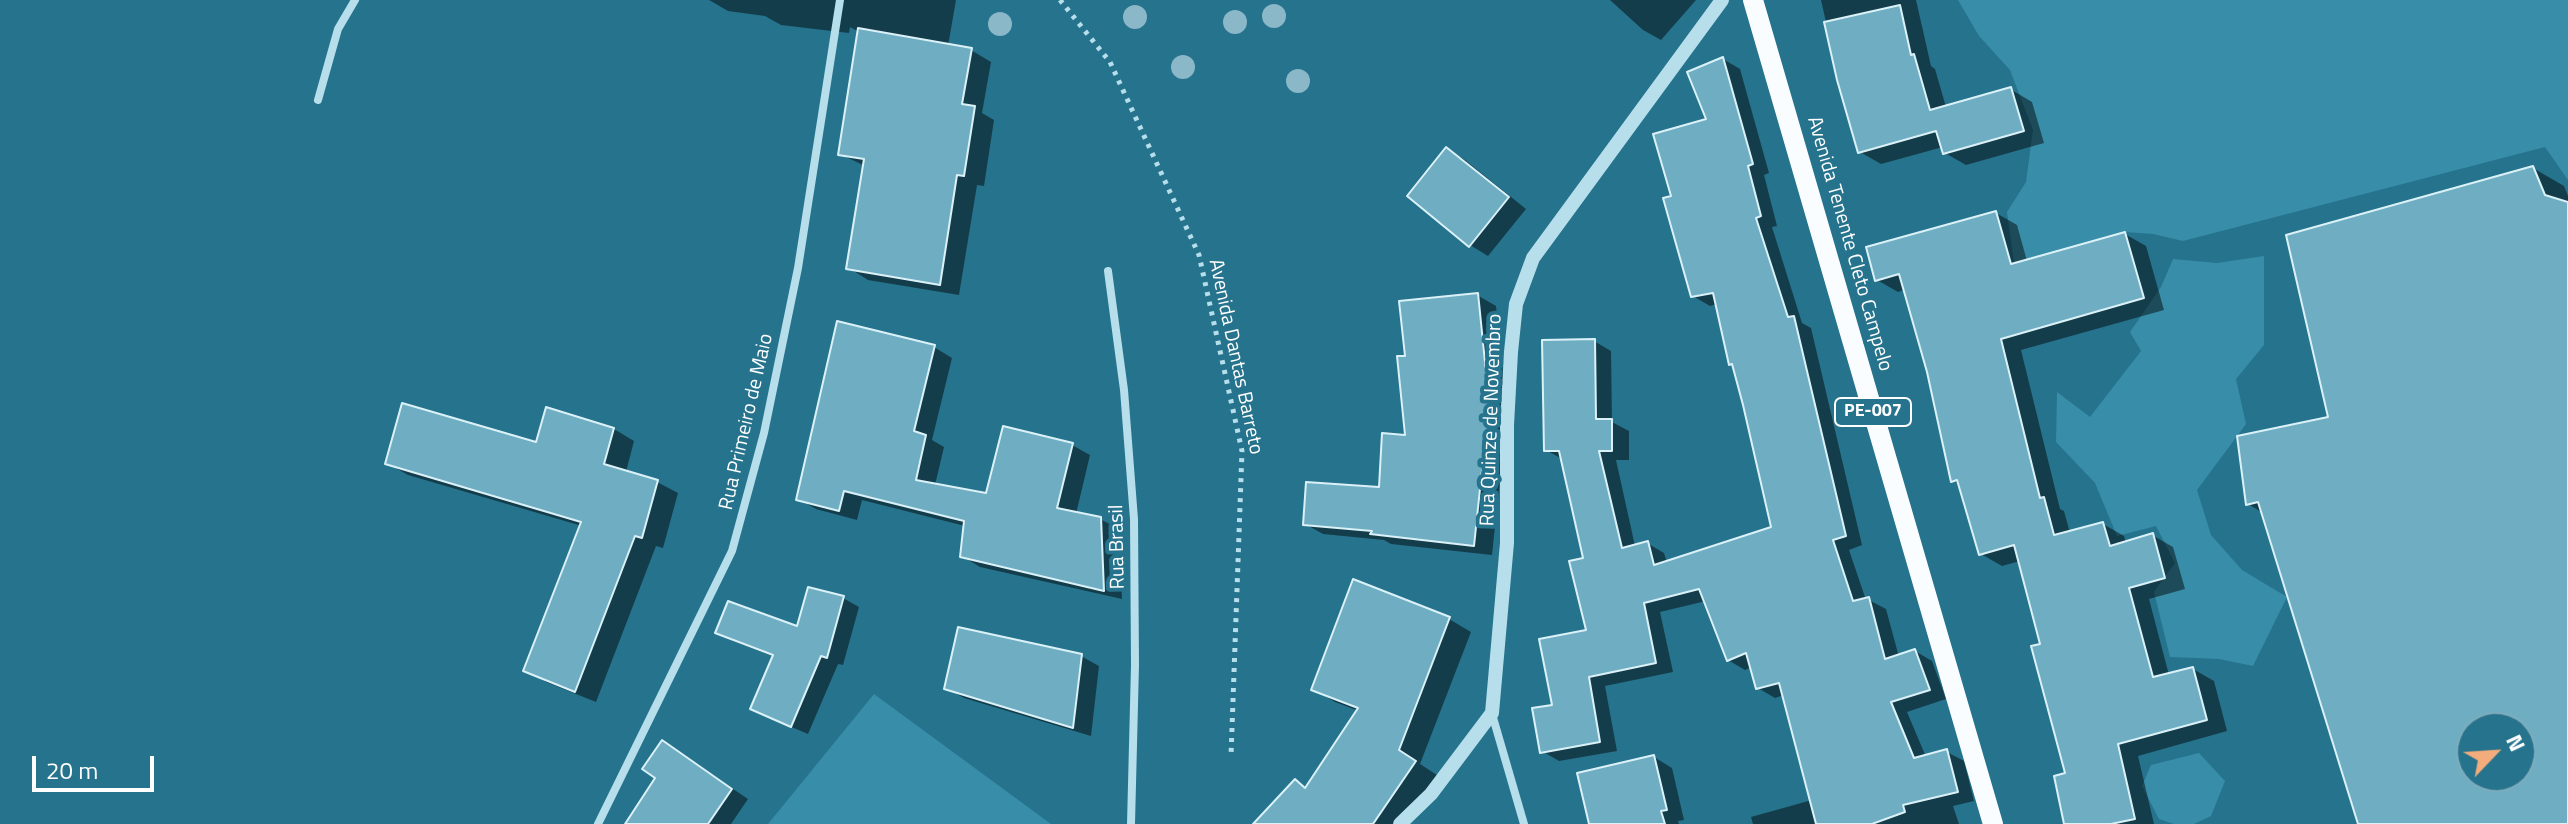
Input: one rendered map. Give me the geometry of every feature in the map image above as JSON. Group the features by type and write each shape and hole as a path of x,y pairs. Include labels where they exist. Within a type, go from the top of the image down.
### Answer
{"main road":[{"name":"Avenida Tenente Cleto Campelo","path":"1753,0 1993,824"}],"street":[{"path":"318,100 338,29 355,0"},
{"name":"Rua Primeiro de Maio","path":"598,824 732,551 764,433 798,268 840,0"},
{"name":"Rua Quinze de Novembro","path":"1492,713 1507,543 1507,425 1516,304 1533,258 1722,0"},
{"name":"Rua Brasil","path":"1108,271 1124,390 1134,519 1135,665 1131,824"},
{"path":"1400,824 1431,794 1492,713"},
{"path":"1492,713 1524,824"}],"path":[{"name":"Avenida Dantas Barreto","path":"1060,0 1110,62 1199,255 1242,451 1231,756"}],"shaded area":[{"path":"1958,0 2568,0 2568,180 2545,147 2183,241 2125,232 2014,263 2007,212 2026,182 2033,130 2010,70 1979,36"},
{"path":"2264,256 2264,345 2236,379 2246,424 2197,490 2211,535 2242,570 2287,597 2253,666 2219,659 2170,657 2154,592 2175,563 2156,526 2117,536 2095,483 2056,442 2057,392 2090,417 2141,351 2130,332 2161,287 2173,259 2217,263"},
{"path":"874,694 1051,824 768,824"},
{"path":"2199,753 2225,781 2211,816 2194,824 2174,824 2159,819 2142,786 2151,765"}],"building":[{"path":"1900,5 1911,55 1914,54 1930,110 2011,87 2024,131 1943,154 1936,131 1858,153 1824,22"},
{"path":"858,28 972,48 962,104 975,106 964,176 957,175 940,285 846,269 864,159 838,155"},
{"path":"1723,57 1753,164 1748,166 1761,216 1756,218 1788,317 1794,316 1846,536 1833,540 1853,601 1869,597 1885,659 1915,649 1930,690 1891,702 1914,758 1947,749 1958,792 1903,805 1905,812 1872,824 1816,824 1779,683 1756,689 1746,653 1727,661 1699,589 1644,603 1656,663 1589,677 1600,742 1540,753 1532,708 1552,705 1539,639 1586,630 1569,561 1583,558 1559,451 1544,451 1542,340 1595,339 1596,419 1612,419 1612,451 1599,451 1622,548 1648,541 1654,565 1771,527 1713,293 1691,297 1663,198 1671,196 1653,134 1706,119 1687,72"},
{"path":"1446,147 1509,197 1469,247 1407,196"},
{"path":"2533,166 2545,195 2568,202 2568,824 2358,824 2258,502 2246,505 2237,436 2328,417 2286,235"},
{"path":"1996,211 2011,264 2125,232 2144,298 2001,339 2040,498 2044,497 2054,535 2103,522 2110,546 2153,533 2165,578 2129,588 2153,677 2193,667 2207,720 2118,744 2135,819 2111,824 2064,824 2054,776 2065,773 2031,646 2040,644 2014,545 1979,555 1957,480 1951,482 1927,372 1899,274 1875,281 1866,247"},
{"path":"1478,293 1494,451 1484,451 1474,546 1370,534 1372,531 1303,525 1306,482 1379,487 1382,433 1405,435 1397,356 1405,356 1399,301"},
{"path":"837,321 935,345 914,431 926,435 916,480 986,493 1003,426 1073,443 1057,508 1101,517 1104,591 960,557 964,521 844,491 839,511 796,500"},
{"path":"402,403 536,442 546,407 614,428 604,464 658,480 642,538 635,536 575,692 523,671 581,522 385,464"},
{"path":"1353,579 1450,617 1399,750 1416,761 1373,824 1253,824 1295,779 1305,788 1358,708 1311,690"},
{"path":"808,587 844,596 827,658 821,656 791,727 750,709 773,655 715,633 728,601 797,626"},
{"path":"958,627 1082,654 1073,728 944,689"},
{"path":"662,740 732,789 708,824 625,824 655,778 642,769"},
{"path":"1654,755 1667,810 1661,811 1665,824 1589,824 1577,773"}]}
